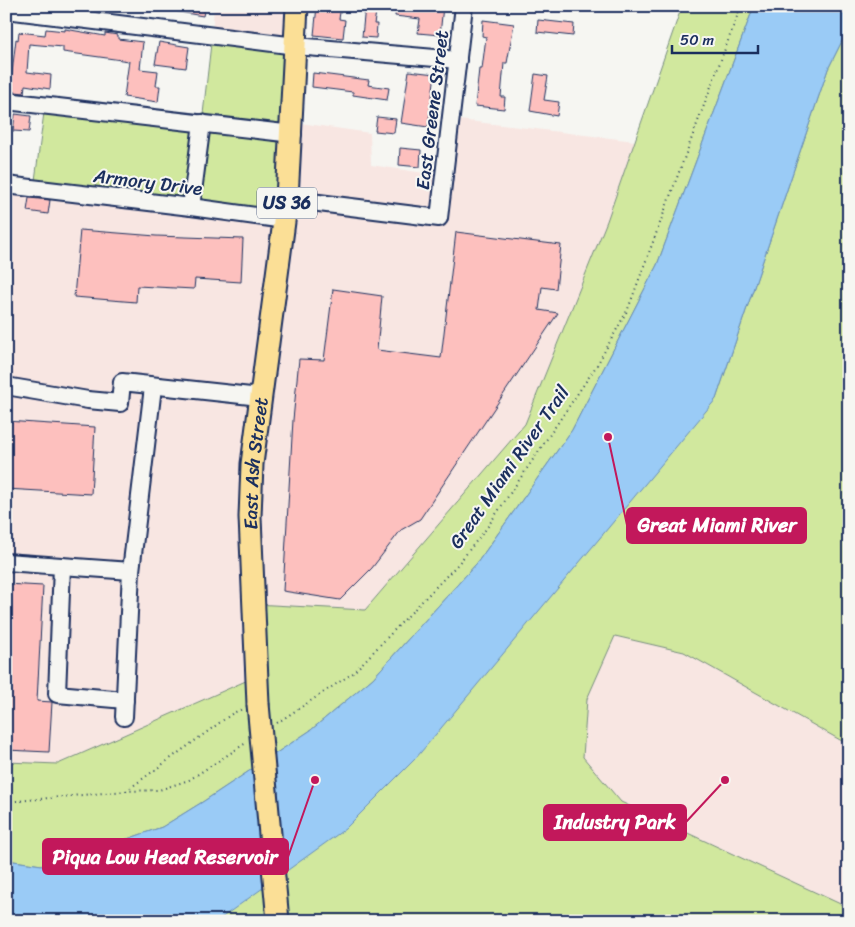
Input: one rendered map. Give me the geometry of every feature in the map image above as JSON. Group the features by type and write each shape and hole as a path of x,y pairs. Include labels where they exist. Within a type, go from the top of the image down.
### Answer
{"main road":[{"name":"East Ash Street","path":"278,921 258,704 250,517 252,464 287,199 298,6"}],"street":[{"name":"East Greene Street","path":"287,199 439,218 464,6"},
{"path":"6,10 33,9 296,46 458,60"},
{"path":"6,101 292,134"},
{"path":"191,206 202,123"},
{"name":"Armory Drive","path":"6,185 191,206 285,220"},
{"path":"6,386 88,400 120,403 122,382 152,387 260,397"},
{"path":"124,717 131,571 152,387"},
{"path":"6,562 131,571"},
{"path":"62,566 57,694 125,700"}],"path":[{"name":"Great Miami River Trail","path":"270,727 353,673 458,564 486,529 597,366 628,309 741,6"},
{"path":"126,791 233,712 258,704"},
{"path":"6,802 126,791 159,790 189,780 246,743"}],"shaded area":[{"path":"214,6 297,6 296,46 212,35"},
{"path":"451,119 635,141 607,221 525,424 365,610 254,605 257,676 58,764 6,762 6,185 191,207 293,122 370,133 371,165 444,176"},
{"path":"615,636 684,652 849,745 849,908 621,802 583,757 587,699"}],"green space":[{"path":"682,6 754,6 657,265 572,430 477,563 373,678 311,730 204,801 162,827 49,866 6,860 6,762 58,764 257,676 254,604 365,610 525,424 607,221"},
{"path":"849,27 849,745 684,652 615,636 587,699 583,757 621,802 849,908 849,921 217,921 231,909 716,399 828,69"},
{"path":"212,35 296,46 285,220 34,188 45,105 202,123"}],"water":[{"path":"754,6 849,6 849,27 828,69 716,399 416,758 345,829 217,921 6,921 6,860 49,866 162,827 204,801 311,730 373,678 477,563 572,430 657,265"}],"building":[{"path":"174,6 205,6 203,16 173,11"},
{"path":"317,6 341,6 339,19 345,20 343,38 314,35"},
{"path":"365,6 377,6 374,24 377,24 376,38 362,37"},
{"path":"396,6 443,6 440,35 418,33 420,19 395,16"},
{"path":"483,20 514,24 507,63 504,63 501,97 505,97 504,109 475,106 479,69 482,69 486,37 482,36"},
{"path":"538,20 574,24 573,36 537,32"},
{"path":"46,29 65,31 65,29 105,36 105,33 118,35 118,39 143,42 140,69 158,71 156,86 160,86 158,102 124,97 129,61 63,52 63,47 29,44 27,72 51,75 50,89 25,85 24,93 7,91 8,81 11,81 16,39 18,40 19,32 45,35"},
{"path":"159,42 189,47 186,68 155,64"},
{"path":"409,71 435,74 428,127 401,123"},
{"path":"313,73 369,80 368,85 389,88 387,100 353,95 353,92 312,87"},
{"path":"535,74 548,76 544,100 559,102 557,116 530,111"},
{"path":"15,114 31,116 29,132 13,131"},
{"path":"377,117 396,119 394,133 375,131"},
{"path":"400,148 421,150 420,167 399,165"},
{"path":"29,198 50,200 48,214 27,211"},
{"path":"80,230 156,236 243,239 241,282 195,279 194,289 137,286 136,302 74,297"},
{"path":"456,232 561,245 556,289 542,287 539,310 558,313 420,519 401,530 372,568 340,600 283,591 293,420 299,359 324,360 333,289 382,296 377,350 441,358"},
{"path":"6,421 95,427 91,494 6,489"},
{"path":"6,584 43,586 37,701 52,702 49,752 6,750"}],"place":[{"name":"Great Miami River","path":"608,437"},
{"name":"Piqua Low Head Reservoir","path":"315,780"},
{"name":"Industry Park","path":"725,780"}]}
